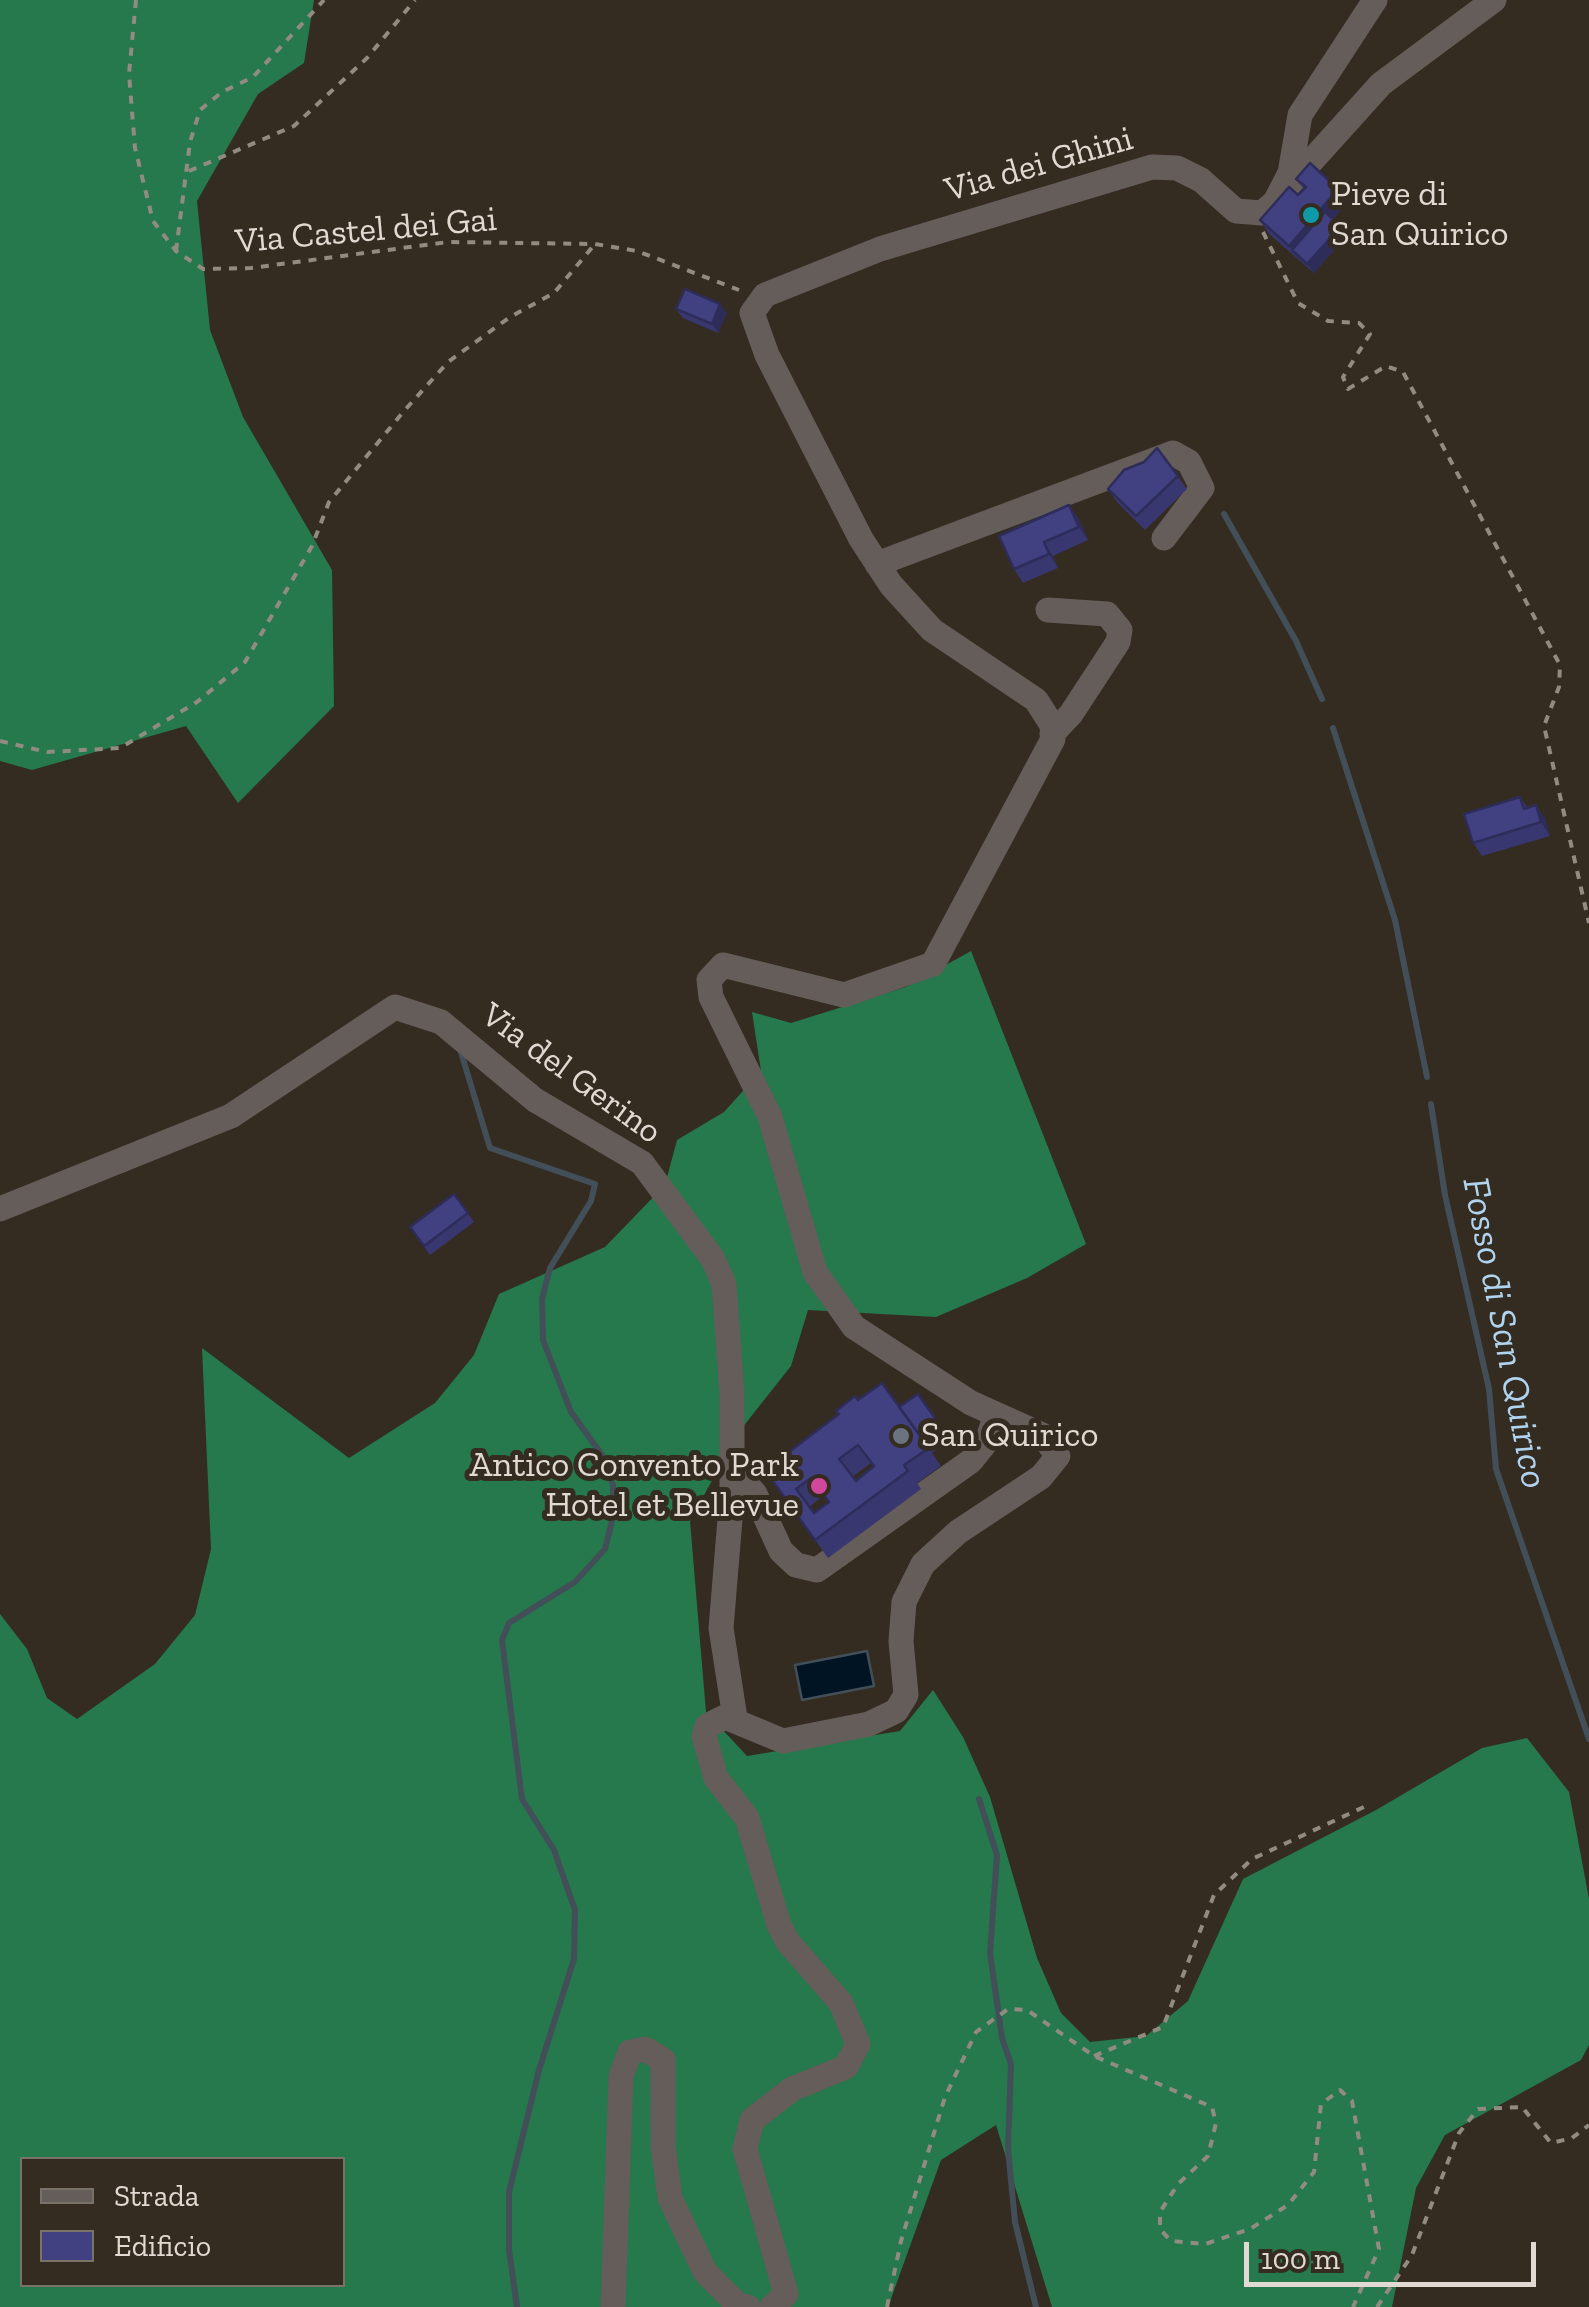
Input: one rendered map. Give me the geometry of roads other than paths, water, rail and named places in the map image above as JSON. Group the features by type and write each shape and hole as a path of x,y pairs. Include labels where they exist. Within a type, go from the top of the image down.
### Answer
{"street":[{"path":"1269,207 1290,173 1300,115 1375,0"},
{"path":"1269,207 1381,84 1494,0"},
{"name":"Via dei Ghini","path":"877,564 767,355 752,312 761,299 880,249 1152,167 1177,168 1201,180 1236,211 1269,207"},
{"path":"1052,734 1045,710 1036,700 932,630 877,564 1173,453 1189,462 1202,488 1164,538"},
{"path":"772,2307 786,2294 745,2149 752,2120 792,2088 846,2068 858,2044 841,2002 788,1942 747,1818 716,1778 704,1736 716,1719 735,1718 783,1741 869,1724 902,1705 906,1685 901,1622 904,1602 923,1564 958,1532 1041,1477 1058,1456 1042,1435 996,1415 918,1372 854,1327 815,1272 770,1117 711,996 709,980 723,965 844,995 933,964 1052,734 1118,642 1120,630 1107,614 1048,610"},
{"name":"Via del Gerino","path":"0,1209 231,1116 395,1006 441,1022 534,1100 642,1163 713,1260 724,1284 732,1478 721,1628 735,1718"},
{"path":"732,1478 742,1480 755,1494 781,1551 796,1566 817,1570 971,1461 986,1441 996,1415"},
{"path":"613,2307 621,2076 630,2052 645,2049 664,2060 663,2146 670,2198 705,2272 737,2304 748,2307"}],"water":[{"path":"867,1651 874,1686 802,1700 795,1665"}],"waterway":[{"name":"Fosso di San Quirico","path":"1224,514 1296,641 1322,699"},
{"name":"Fosso di San Quirico","path":"1333,728 1395,920 1427,1077"},
{"path":"460,1049 490,1148 595,1184 591,1201 550,1268 542,1299 543,1340 571,1412 602,1455 613,1485 613,1517 605,1549 575,1582 509,1623 502,1640 522,1799 554,1850 575,1910 574,1959 539,2070 509,2192 509,2250 517,2307"},
{"name":"Fosso di San Quirico","path":"1431,1104 1445,1195 1489,1389 1496,1469 1589,1739"},
{"path":"979,1799 997,1855 990,1953 1002,2038 1011,2064 1008,2149 1015,2222 1036,2307"}],"place":[{"name":"Pieve di San Quirico","path":"1311,215"},
{"name":"San Quirico","path":"901,1436"},
{"name":"Antico Convento Park Hotel et Bellevue","path":"819,1486"}]}
